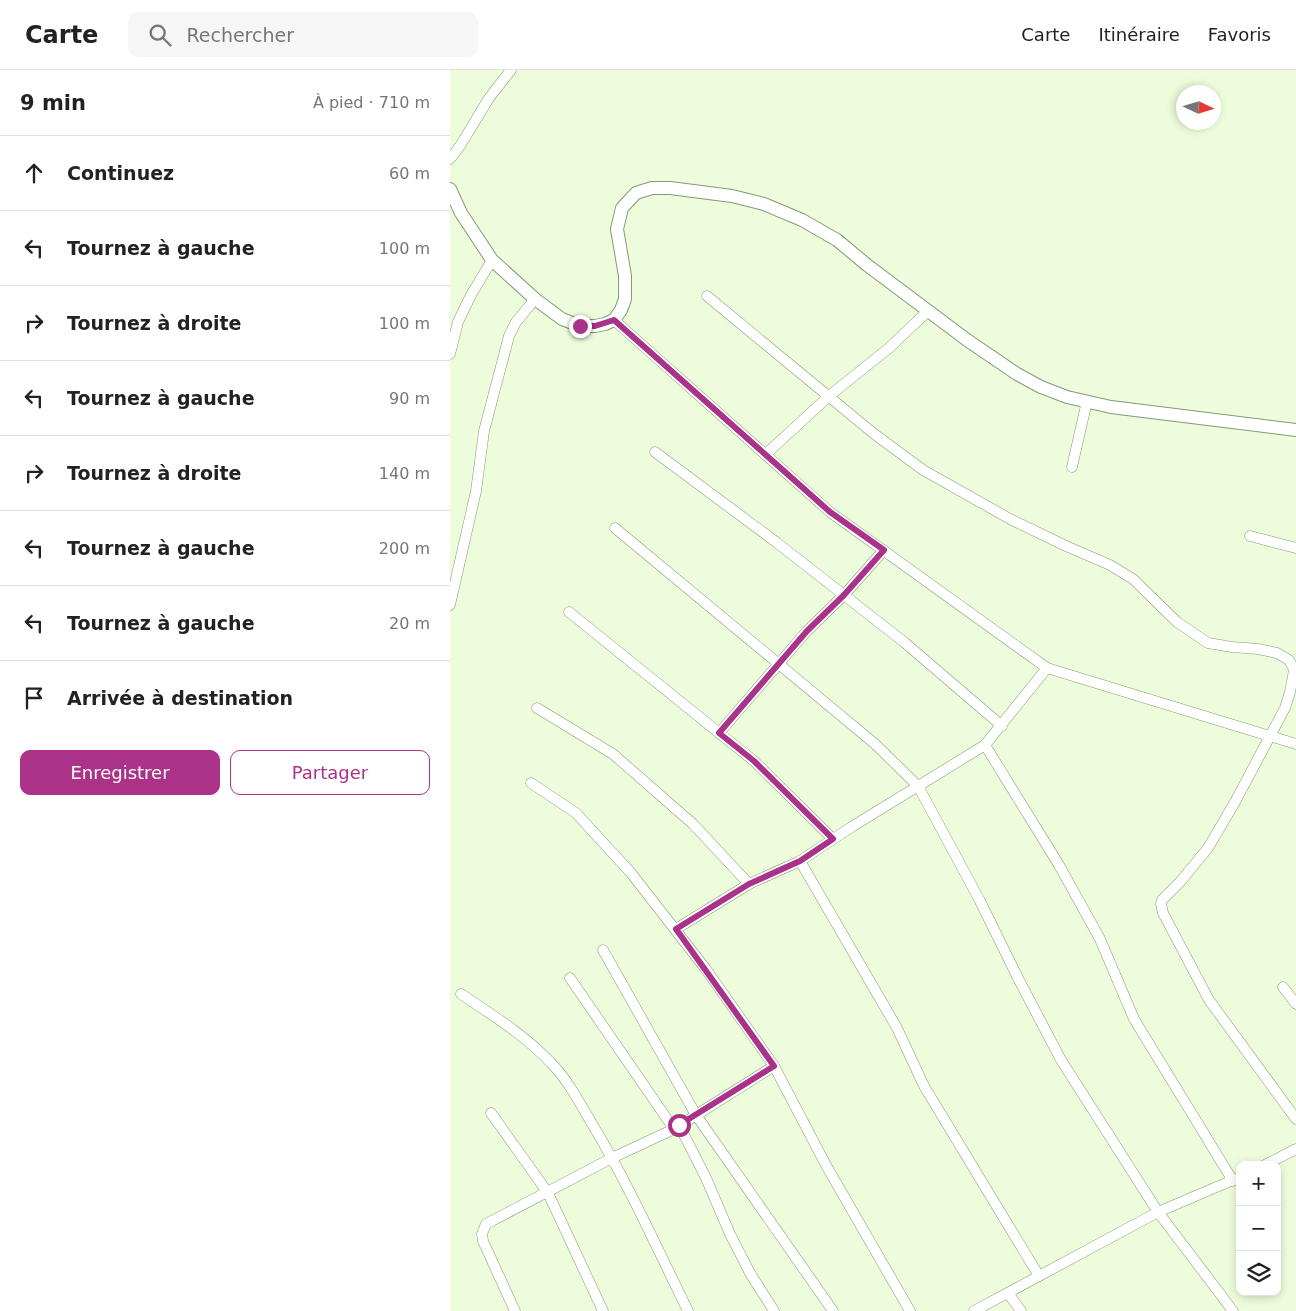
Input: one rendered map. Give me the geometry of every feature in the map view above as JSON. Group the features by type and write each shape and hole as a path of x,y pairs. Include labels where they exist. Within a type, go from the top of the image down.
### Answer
{"street":[{"path":"450,159 489,98 512,70"},
{"path":"450,189 461,213 492,260 535,299 562,319 580,326 595,326 614,320 621,310 625,299 625,276 617,229 622,208 636,193 652,188 670,188 732,196 764,204 802,220 837,240 867,265 967,340 1041,387 1067,397 1111,407 1296,430"},
{"path":"450,354 458,322 492,260"},
{"path":"707,296 873,433 923,470 1010,518 1066,546 1110,565 1132,579 1177,622 1208,642 1277,653 1289,660 1295,669 1285,708 1208,848 1180,882 1162,900 1161,904 1163,913 1209,1000 1296,1119"},
{"path":"450,605 476,491 484,431 509,336 516,322 535,299"},
{"path":"766,454 830,396 889,348 928,311"},
{"path":"614,320 830,512 1047,668 1296,744"},
{"path":"1072,467 1087,401"},
{"path":"655,452 776,542 904,642 1002,726"},
{"path":"615,528 875,744 918,786 979,899 1061,1060 1158,1212 1233,1311"},
{"path":"1250,536 1296,548"},
{"path":"719,733 807,631 844,595 884,550"},
{"path":"569,612 754,761 833,839"},
{"path":"676,929 749,884 800,861 985,745 1047,668"},
{"path":"537,708 613,754 693,824 749,884"},
{"path":"974,1311 1158,1212 1236,1179 1134,1019 1096,931 1059,865 985,745"},
{"path":"532,783 576,813 631,873 676,929 774,1066 827,1167 910,1311"},
{"path":"800,861 897,1028 924,1086 1039,1276"},
{"path":"603,950 696,1114 833,1311"},
{"path":"570,978 677,1127 706,1178 730,1234 750,1273 774,1311"},
{"path":"1283,987 1296,1004"},
{"path":"461,994 508,1025 551,1063 568,1084 612,1158 688,1311"},
{"path":"515,1311 483,1240 483,1228 486,1224 612,1158 677,1127 774,1066"},
{"path":"491,1113 548,1193 603,1311"},
{"path":"1273,1161 1296,1149"},
{"path":"1008,1293 1021,1311"}],"route":[{"path":"580,326 595,326 614,320 830,512 884,550 844,595 807,631 719,733 754,761 833,839 800,861 749,884 676,929 774,1066 679,1125"}]}
